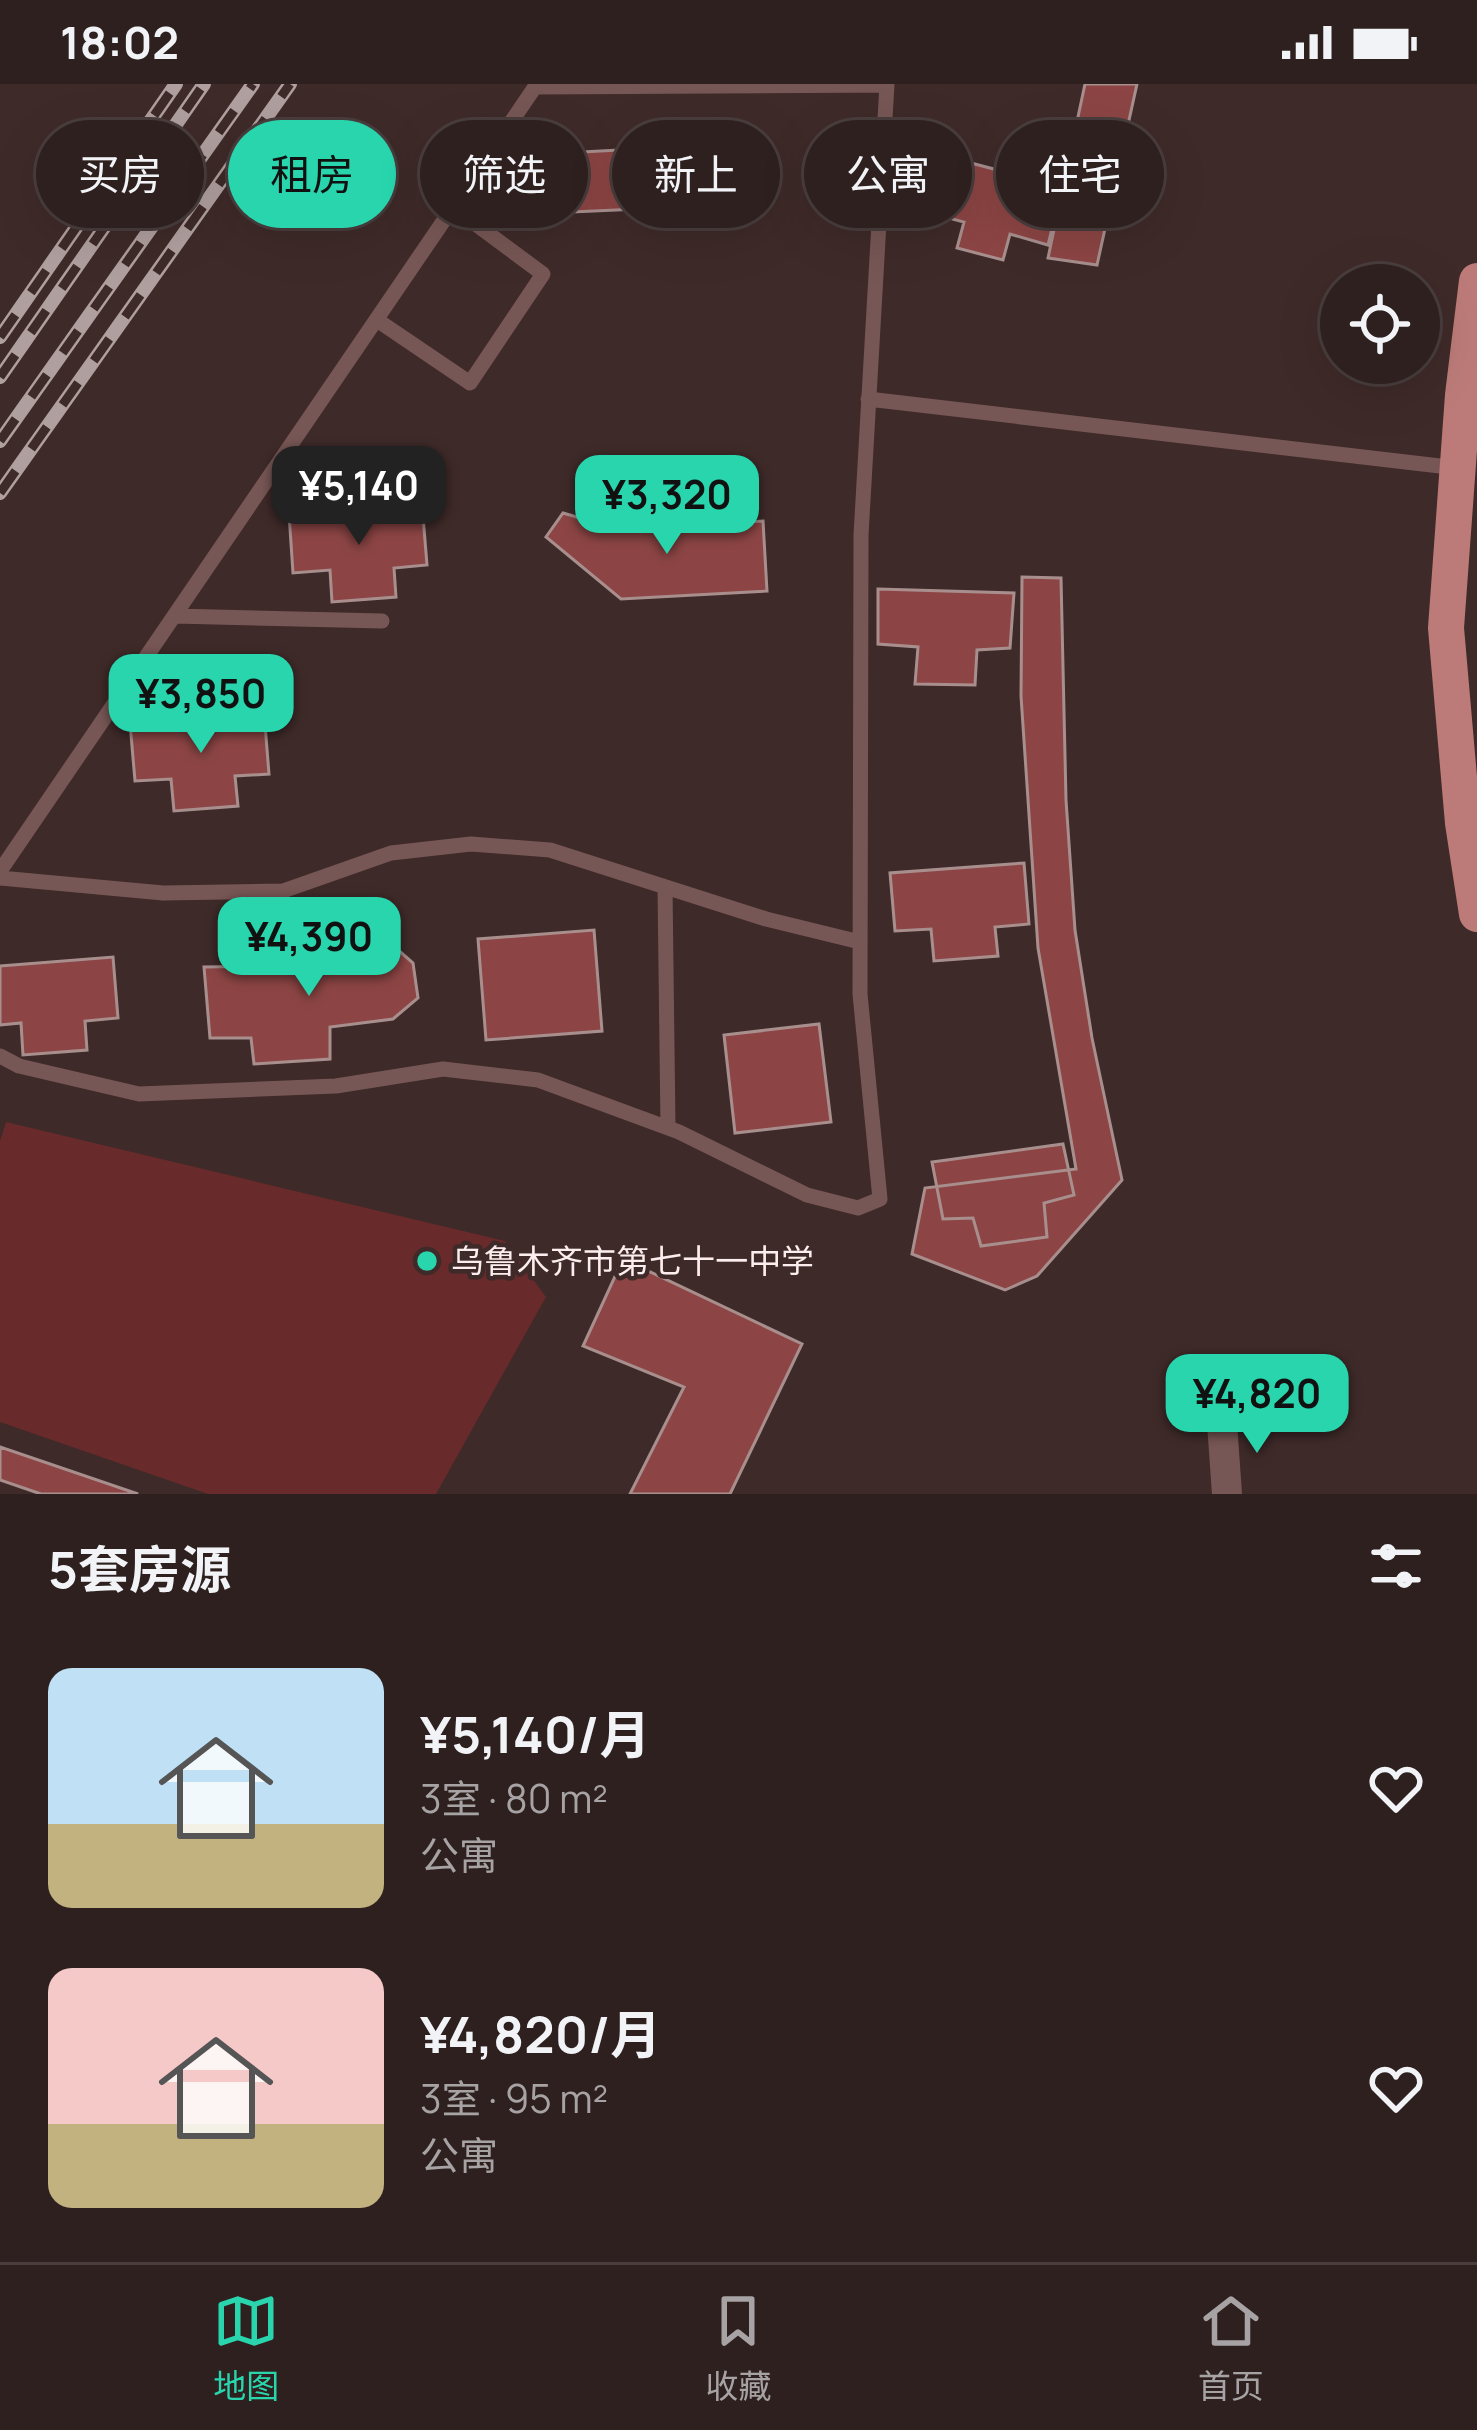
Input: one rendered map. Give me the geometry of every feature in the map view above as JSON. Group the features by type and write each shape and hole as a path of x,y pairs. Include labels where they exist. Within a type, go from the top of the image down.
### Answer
{"main road":[{"path":"1477,281 1445,628 1462,823 1477,914"}],"street":[{"path":"1222,1423 1227,1494"}],"lane":[{"path":"0,1057 19,1066 139,1094 335,1086 443,1069 538,1080 668,1128 807,1196 858,1208 880,1199 860,994 861,535 887,85 536,85 513,120"},
{"path":"440,228 0,875 163,892 284,891 391,853 471,844 550,850 766,919 860,942"},
{"path":"377,320 470,383 543,274 481,228"},
{"path":"868,399 1457,468"},
{"path":"174,616 382,621"},
{"path":"664,887 668,1128"}],"shaded area":[{"path":"6,1122 505,1241 546,1297 436,1494 208,1494 0,1422 0,1141"}],"building":[{"path":"1085,84 1137,84 1129,120 1077,120"},
{"path":"612,150 612,210 588,211 588,152"},
{"path":"972,163 996,170 996,228 1052,228 1048,245 1010,234 1003,260 957,248 962,228 972,228"},
{"path":"1054,228 1105,228 1097,265 1048,258"},
{"path":"422,504 427,565 394,568 396,597 332,602 330,570 293,573 289,514"},
{"path":"563,513 618,529 763,521 767,591 621,599 546,537"},
{"path":"1022,577 1061,578 1066,800 1075,930 1122,1180 1037,1276 1005,1290 912,1254 925,1188 1076,1169 1038,948 1021,696"},
{"path":"878,589 1014,593 1010,648 977,650 975,685 915,684 918,647 878,644"},
{"path":"264,712 269,774 235,776 238,806 174,811 171,779 135,781 130,723"},
{"path":"1024,863 1029,924 995,927 998,956 934,961 931,929 895,931 890,873"},
{"path":"594,930 602,1031 486,1040 478,939"},
{"path":"380,934 413,963 418,998 393,1019 330,1027 330,1059 254,1064 251,1038 210,1038 204,967 323,965 346,935"},
{"path":"113,957 118,1018 85,1021 87,1050 23,1055 21,1023 0,1025 0,966"},
{"path":"819,1024 831,1122 735,1133 724,1035"},
{"path":"1063,1144 1074,1195 1044,1203 1047,1237 981,1246 973,1218 943,1219 932,1162"},
{"path":"623,1259 802,1344 730,1494 630,1494 684,1387 583,1346"},
{"path":"0,1447 138,1494 41,1494 0,1480"}],"railway":[{"path":"0,337 176,84"},
{"path":"0,377 204,84"},
{"path":"0,441 253,84"},
{"path":"0,493 290,84"}],"place":[{"name":"乌鲁木齐市第七十一中学","path":"427,1261"}]}
